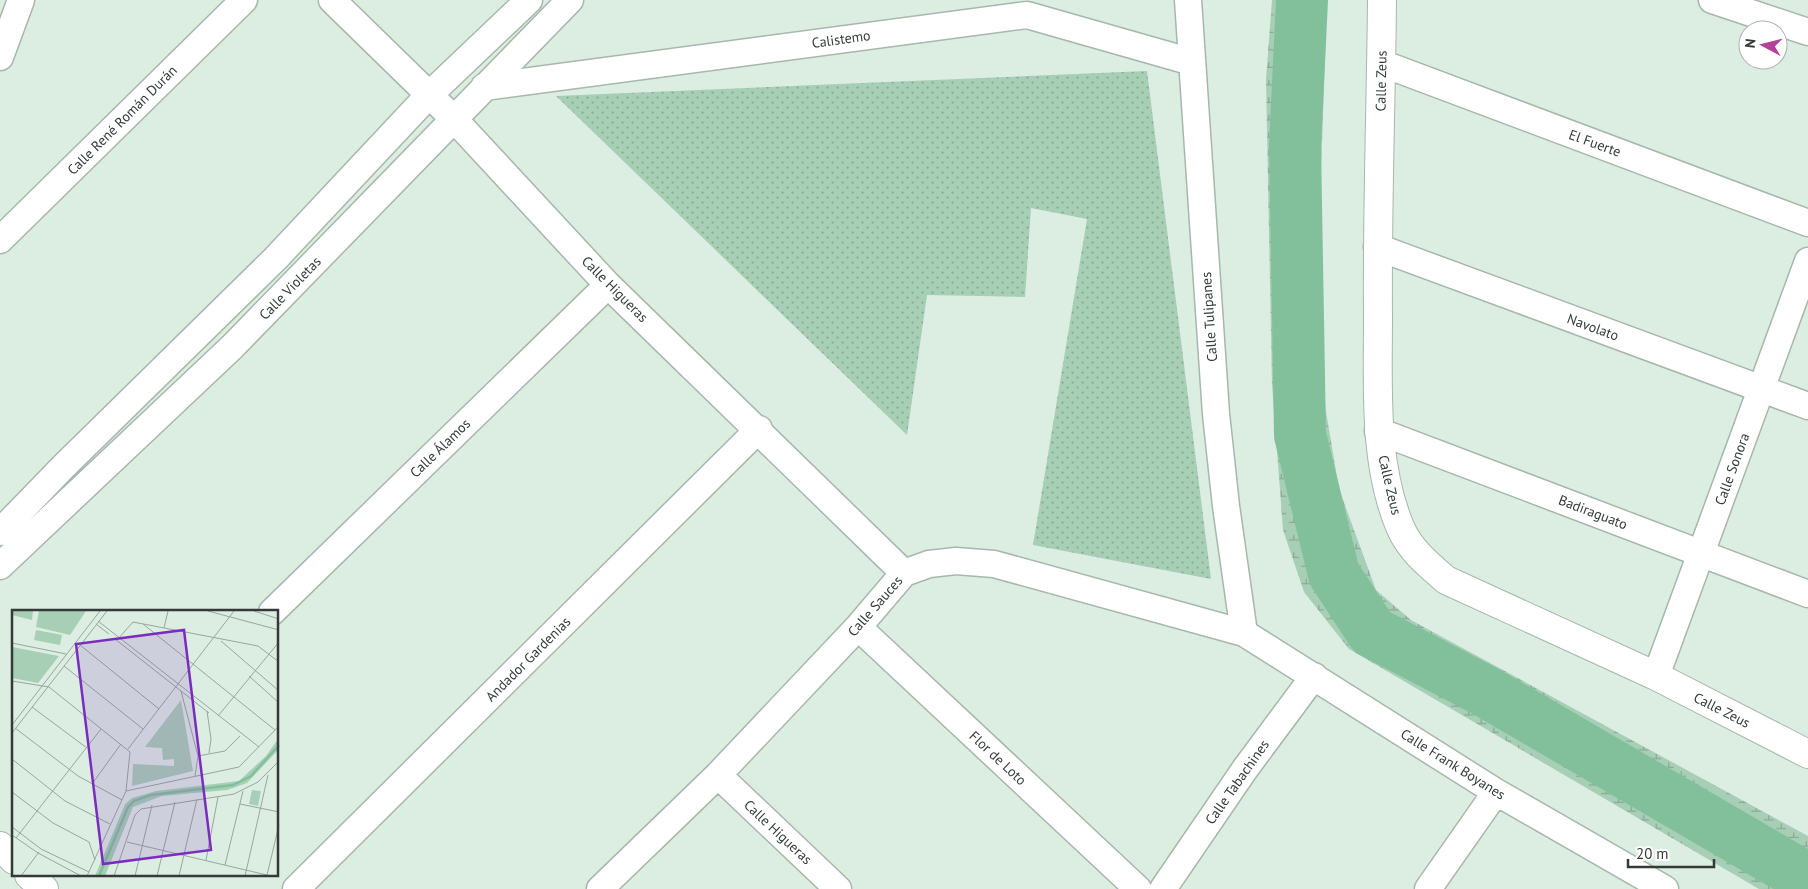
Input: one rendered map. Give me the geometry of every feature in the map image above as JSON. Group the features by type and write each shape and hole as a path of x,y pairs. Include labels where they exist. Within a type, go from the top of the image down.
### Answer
{"street":[{"path":"0,56 21,0"},
{"name":"Calle René Román Durán","path":"0,240 244,0"},
{"name":"Calle Higueras","path":"332,0 428,96 453,118 608,285 759,429 904,573"},
{"name":"Calle Violetas","path":"3,550 64,466 276,258 428,96 529,0"},
{"name":"Calle Violetas","path":"3,550 232,347 570,0"},
{"name":"Calle Tulipanes","path":"1188,0 1216,414 1226,506 1244,633"},
{"name":"Calle Zeus","path":"1382,0 1378,247 1378,431 1392,503 1402,531 1426,563 1446,580 1656,676 1808,754"},
{"path":"1712,0 1808,32"},
{"name":"Calistemo","path":"484,87 1026,7 1192,62"},
{"name":"El Fuerte","path":"1381,63 1808,222"},
{"name":"Navolato","path":"1378,247 1808,406"},
{"path":"276,258 297,280"},
{"name":"Calle Sonora","path":"1656,676 1808,261"},
{"name":"Calle Álamos","path":"274,610 608,285"},
{"name":"Andador Gardenias","path":"296,889 759,429"},
{"name":"Badiraguato","path":"1378,431 1808,594"},
{"name":"Calle Sauces","path":"600,889 718,775 858,628 904,573 929,564 956,561 994,564 1244,633"},
{"name":"Flor de Loto","path":"858,628 1138,889"},
{"name":"Calle Frank Boyanes","path":"1244,633 1496,792 1665,889"},
{"name":"Calle Tabachines","path":"1163,889 1244,769 1314,676"},
{"name":"Calle Higueras","path":"718,775 838,889"},
{"path":"1428,889 1496,792"},
{"path":"0,846 12,858"},
{"path":"31,876 44,889"}],"green space":[{"path":"1272,0 1327,0 1315,346 1339,489 1376,590 1411,620 1808,836 1808,889 1759,889 1349,649 1304,592 1283,530 1272,385 1266,79"},
{"path":"1147,71 1211,579 1033,545 1087,219 1031,208 1025,297 927,295 907,435 556,96"}],"waterway":[{"path":"1302,0 1295,146 1300,435 1334,574 1372,632 1485,691 1808,879"}]}
